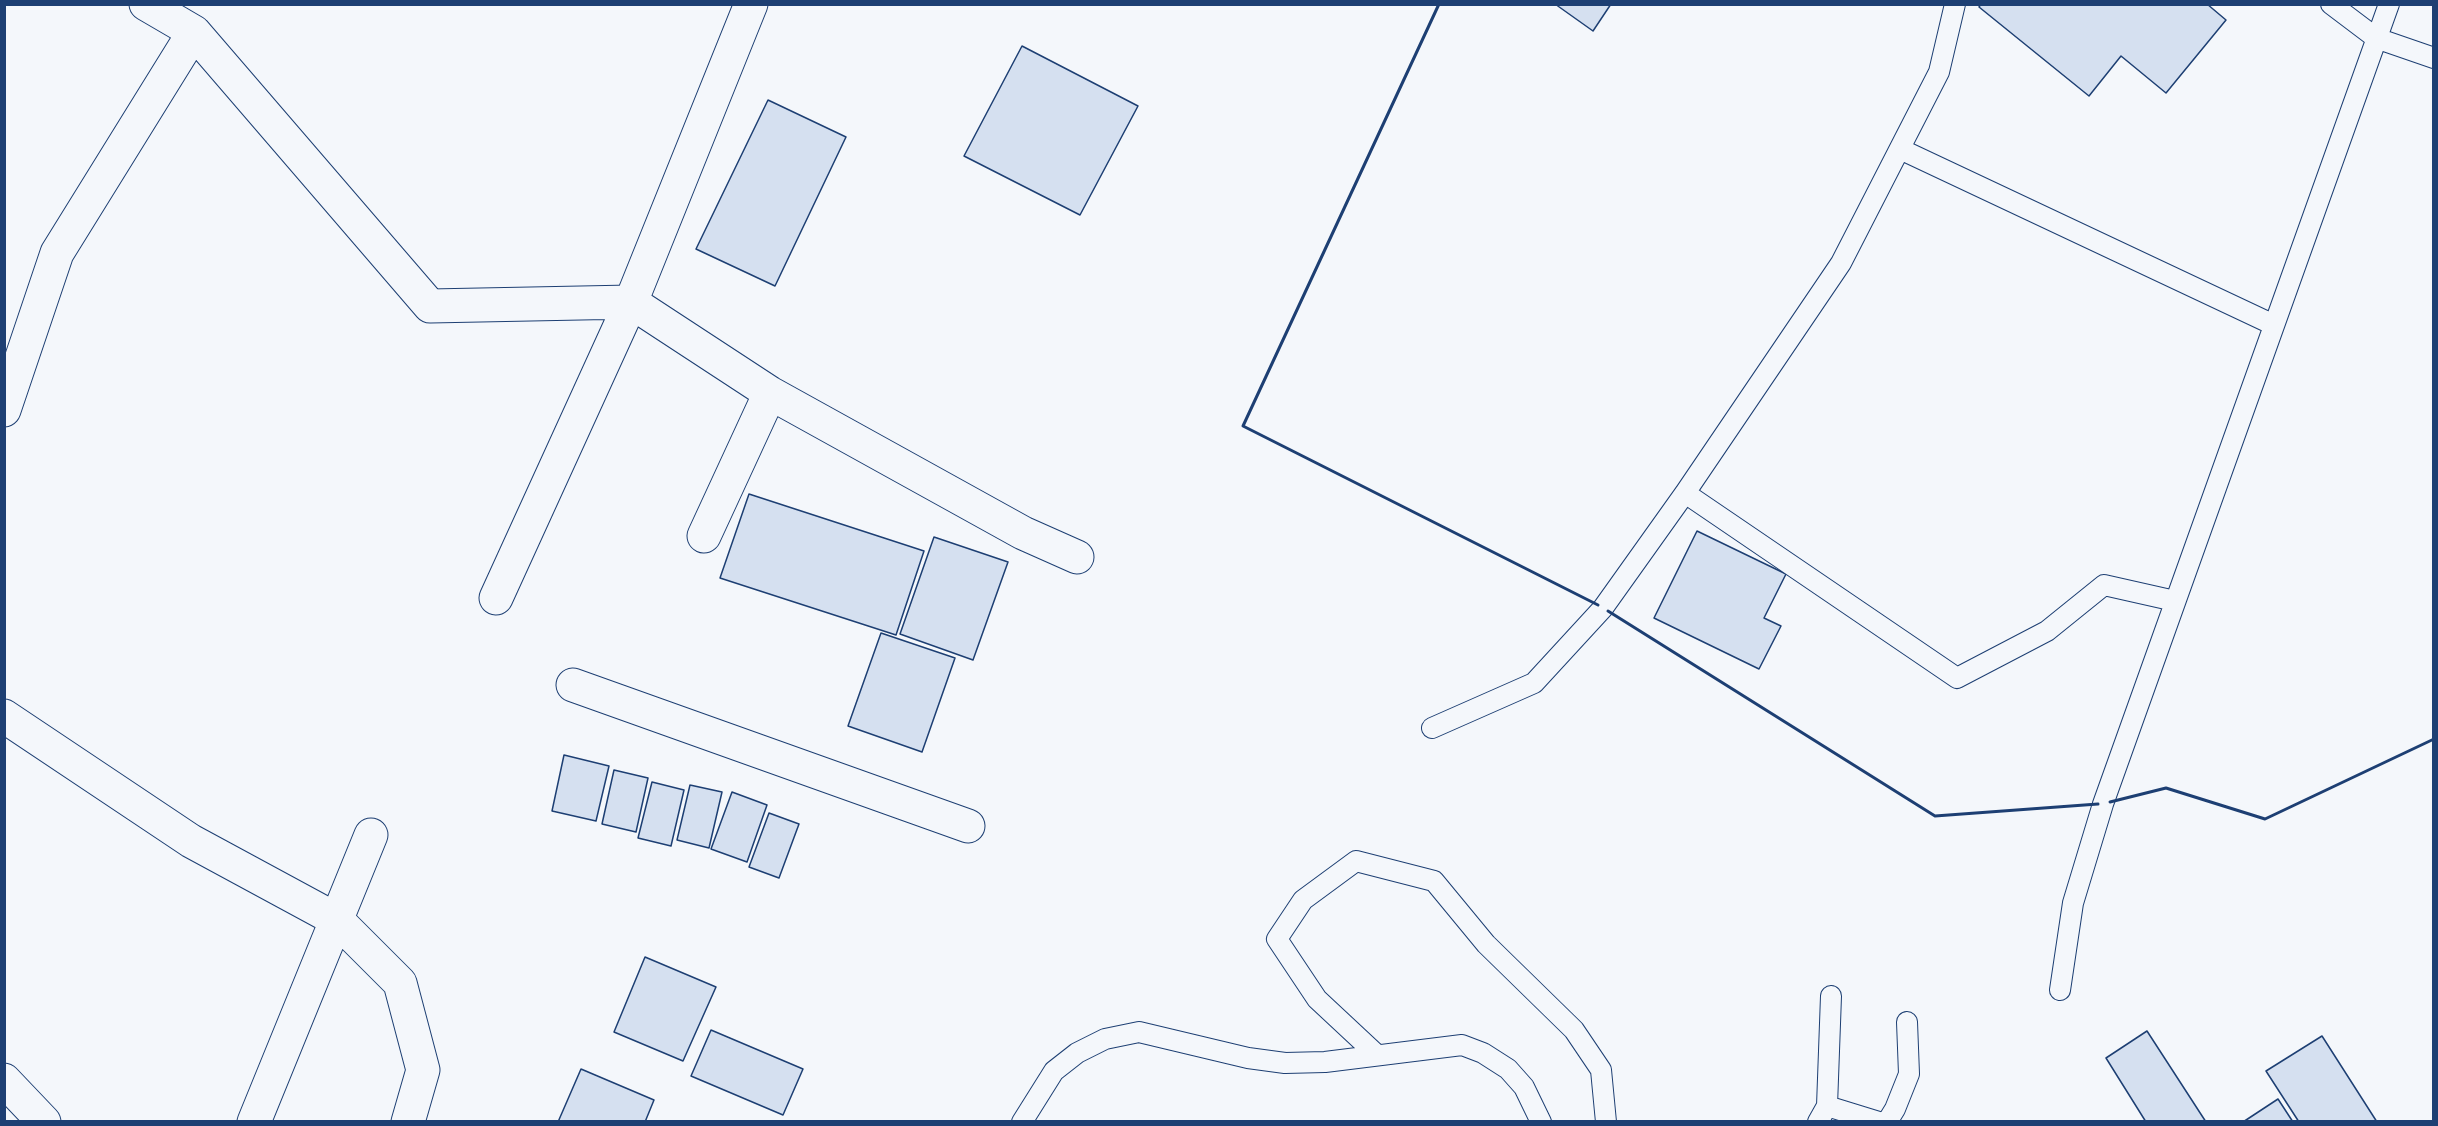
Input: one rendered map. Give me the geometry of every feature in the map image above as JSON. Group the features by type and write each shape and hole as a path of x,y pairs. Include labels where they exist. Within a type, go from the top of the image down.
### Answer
{"street":[{"path":"146,4 194,32 430,306 631,302 770,393 1023,533 1077,557"},
{"path":"496,598 631,302 751,4"},
{"path":"4,410 57,253 194,32"},
{"path":"704,536 770,393"},
{"path":"573,685 968,826"},
{"path":"4,716 191,841 337,920 400,983 423,1070 408,1122"},
{"path":"254,1122 372,835"},
{"path":"4,1080 44,1122"}],"lane":[{"path":"1432,728 1534,683 1603,608 1685,493 1841,263 1939,72 1955,4"},
{"path":"2331,4 2376,38 2433,58"},
{"path":"2060,990 2073,903 2103,804 2389,4"},
{"path":"1900,149 2274,325"},
{"path":"1685,493 1957,678 2047,631 2104,585 2175,601"},
{"path":"1377,1055 1317,999 1277,939 1303,900 1356,861 1434,882 1486,944 1574,1030 1601,1070 1606,1122"},
{"path":"1831,996 1823,1114 1879,1122"},
{"path":"1887,1122 1895,1109 1909,1074 1907,1022"},
{"path":"1022,1122 1054,1071 1077,1053 1105,1039 1139,1032 1248,1058 1285,1063 1325,1062 1462,1045 1483,1053 1508,1069 1524,1087 1541,1122"}],"building":[{"path":"1555,4 1611,4 1593,31"},
{"path":"1981,4 2207,4 2226,20 2166,93 2121,56 2089,96 1979,7"},
{"path":"1022,46 1138,106 1080,215 964,156"},
{"path":"768,100 846,137 775,286 696,249"},
{"path":"749,494 924,551 896,635 720,578"},
{"path":"1697,531 1786,574 1764,618 1781,626 1759,669 1654,618"},
{"path":"934,537 1008,562 973,660 900,634"},
{"path":"881,633 955,658 922,752 848,726"},
{"path":"564,755 609,766 596,821 552,811"},
{"path":"614,770 648,778 636,832 602,824"},
{"path":"652,782 684,790 671,846 638,838"},
{"path":"690,785 722,792 709,848 677,840"},
{"path":"732,792 767,805 747,862 711,849"},
{"path":"769,813 799,824 779,878 749,867"},
{"path":"645,957 716,987 683,1061 614,1032"},
{"path":"711,1030 803,1069 783,1115 691,1076"},
{"path":"2147,1031 2206,1122 2146,1122 2106,1058"},
{"path":"2322,1036 2377,1122 2299,1122 2266,1071"},
{"path":"581,1069 654,1100 645,1122 558,1122"},
{"path":"2278,1099 2293,1122 2243,1122"}],"wall":[{"path":"1439,4 1243,426 1598,605"},
{"path":"1608,611 1935,816 2098,804"},
{"path":"2110,802 2166,788 2265,819 2434,739"}]}
